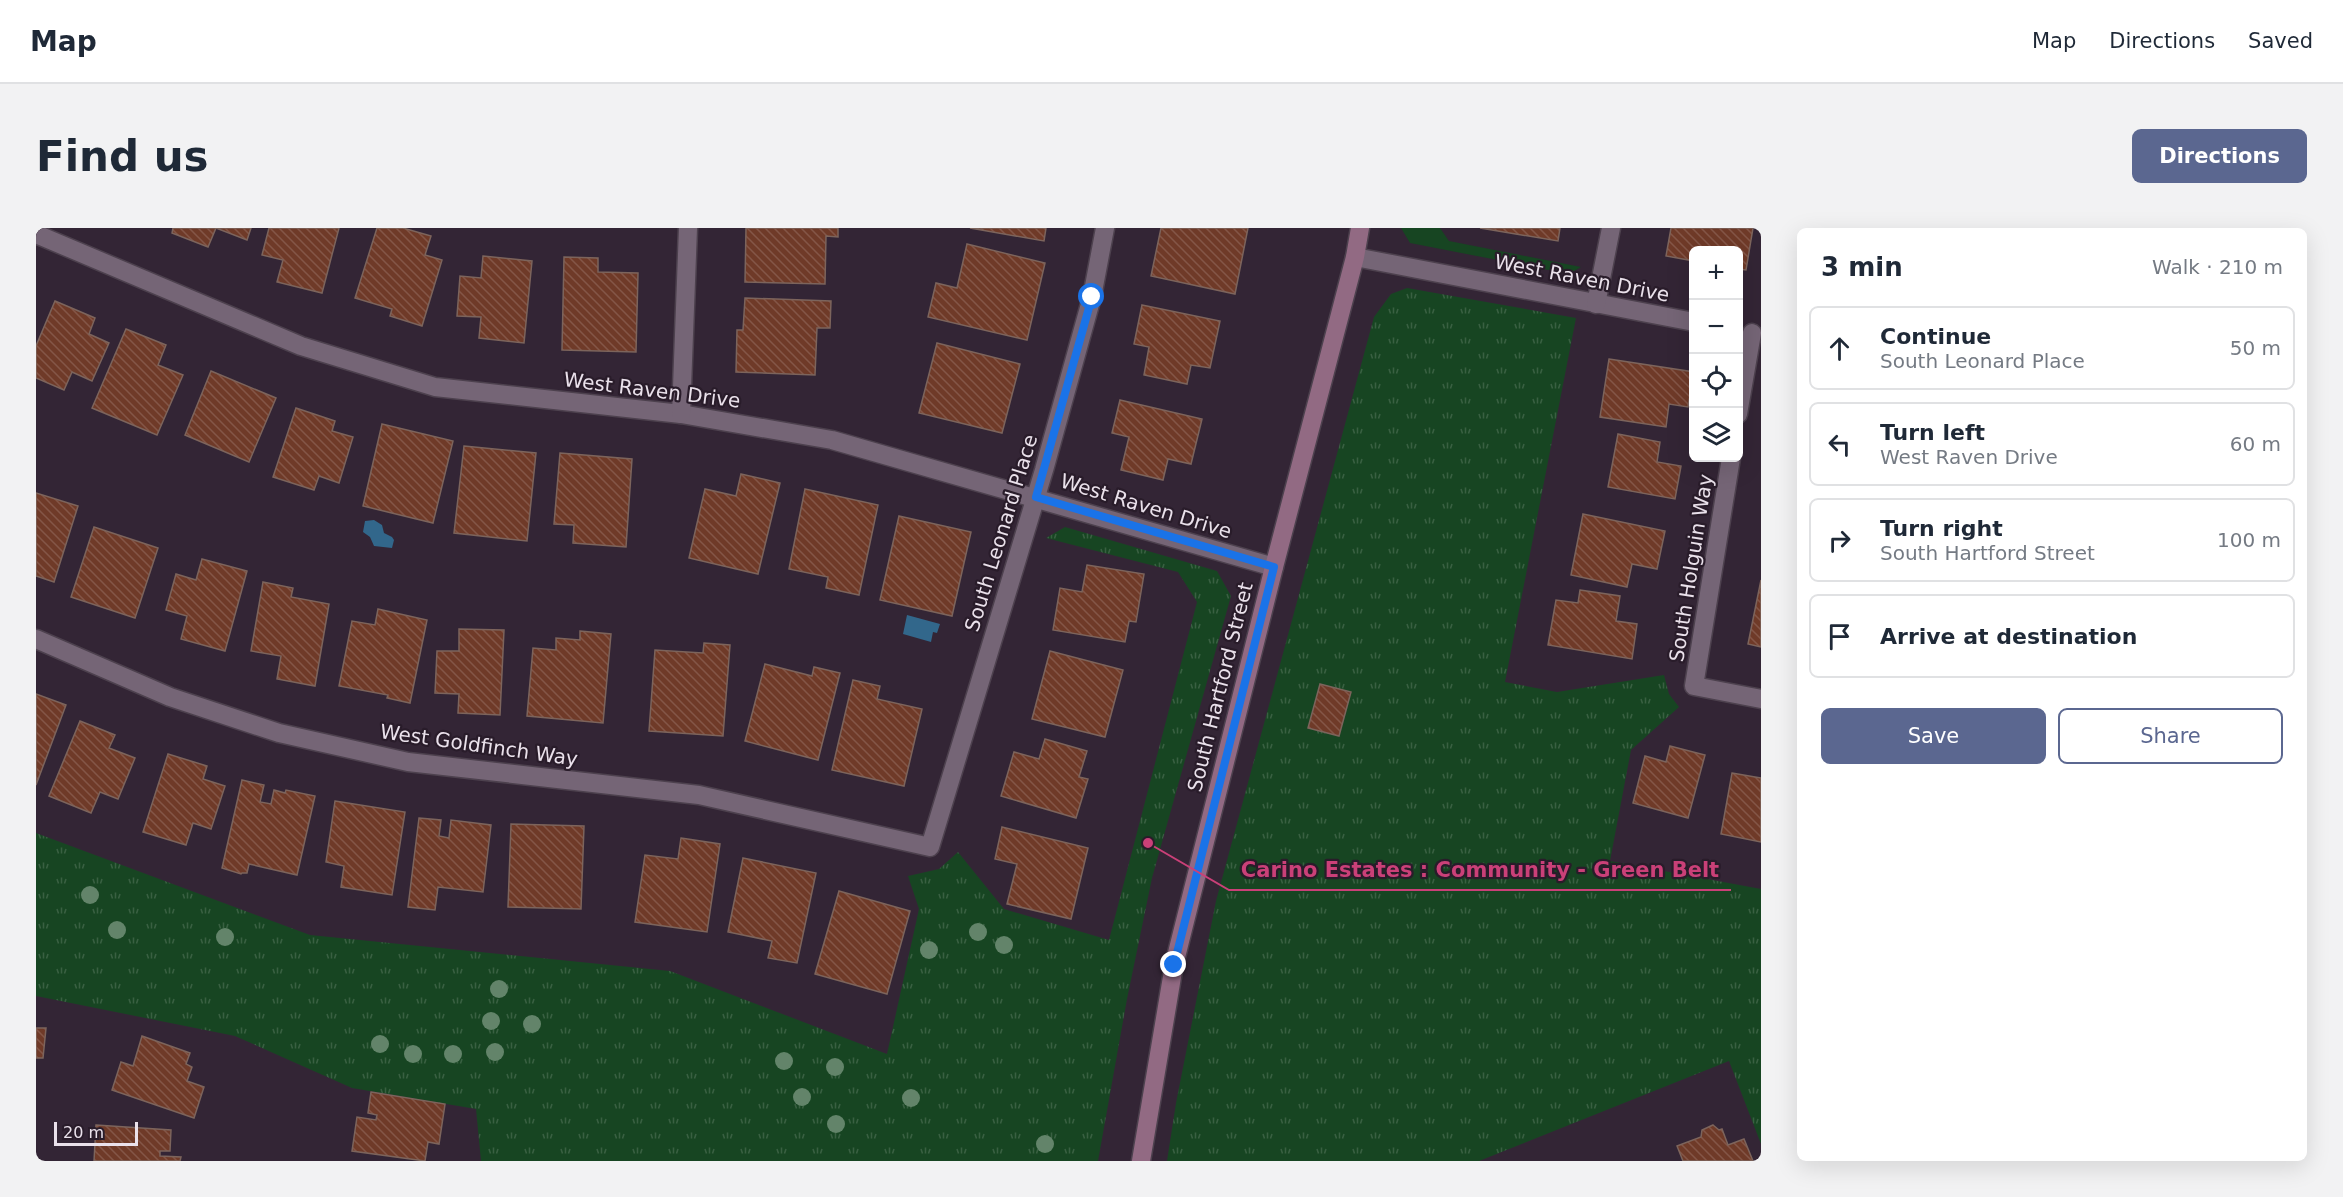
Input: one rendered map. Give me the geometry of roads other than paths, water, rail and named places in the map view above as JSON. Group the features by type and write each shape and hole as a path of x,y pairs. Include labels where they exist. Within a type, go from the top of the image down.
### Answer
{"street":[{"path":"681,414 688,228"},
{"name":"South Leonard Place","path":"930,847 1036,497 1092,297 1105,228"},
{"name":"South Hartford Street","path":"1141,1161 1174,965 1355,257 1360,228"},
{"path":"1596,304 1611,228"},
{"name":"West Raven Drive","path":"36,234 301,346 435,387 681,414 832,440 1274,567"},
{"name":"West Raven Drive","path":"1355,257 1689,321"},
{"path":"1739,408 1750,333"},
{"name":"South Holguin Way","path":"1730,462 1694,686 1761,699"},
{"name":"West Goldfinch Way","path":"36,639 170,697 290,735 408,762 699,795 930,847"}],"water":[{"path":"374,520 382,525 384,533 394,540 392,548 374,546 370,537 363,532 365,521"},
{"path":"907,615 940,624 937,633 933,632 931,642 903,634"}],"place":[{"name":"Carino Estates : Community - Green Belt","path":"1148,843"}]}
